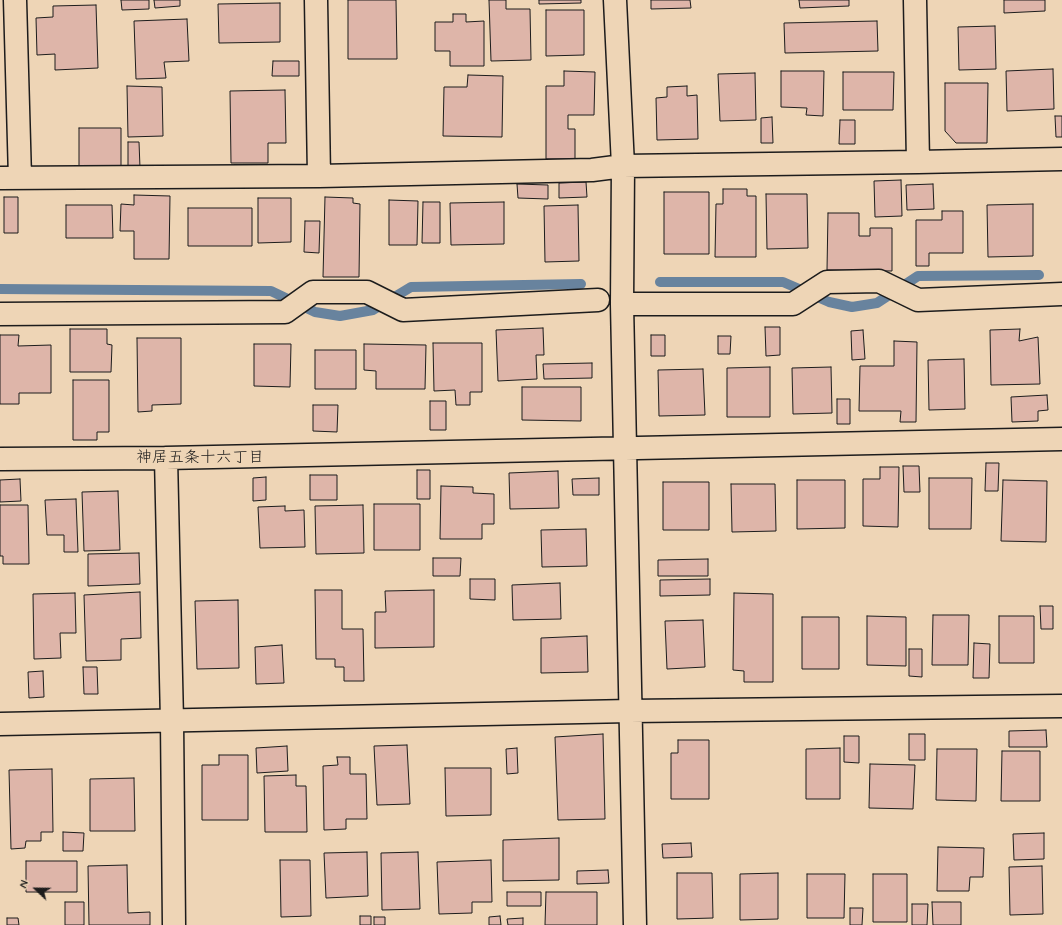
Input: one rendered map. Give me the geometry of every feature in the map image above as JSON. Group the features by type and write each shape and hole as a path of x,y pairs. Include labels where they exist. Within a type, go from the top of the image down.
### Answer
{"street":[{"path":"15,0 10,178 319,176 592,170 622,166 918,162 1062,158"},
{"path":"316,0 319,176"},
{"path":"615,0 622,166 622,304 635,925"},
{"path":"915,0 918,162"},
{"path":"622,304 793,304 827,282 879,281 918,300 1062,294"},
{"path":"0,314 285,312 313,292 367,292 403,310 598,300"},
{"path":"0,459 166,458 1062,439"},
{"path":"166,458 172,721 174,925"},
{"path":"0,724 630,711 1062,706"}],"building":[{"path":"121,0 149,0 149,9 122,10"},
{"path":"154,0 180,0 180,6 155,8"},
{"path":"348,0 396,0 397,59 348,59"},
{"path":"489,0 506,0 506,9 530,9 531,60 491,61"},
{"path":"539,0 581,0 581,3 539,4"},
{"path":"651,0 690,0 691,8 651,9"},
{"path":"799,0 849,0 849,6 800,8"},
{"path":"1004,0 1045,0 1045,11 1004,13"},
{"path":"280,3 280,42 219,43 218,4"},
{"path":"96,5 98,68 55,70 55,54 37,55 36,18 53,17 53,6"},
{"path":"546,10 584,10 584,55 546,56"},
{"path":"453,14 466,14 466,22 484,21 484,66 450,66 450,51 435,51 435,22 453,22"},
{"path":"187,19 189,61 164,62 166,78 136,79 134,21"},
{"path":"877,21 878,51 785,53 784,23"},
{"path":"995,26 996,69 959,70 958,27"},
{"path":"273,61 299,61 299,76 272,76"},
{"path":"1053,69 1054,109 1007,111 1006,71"},
{"path":"564,71 595,72 594,115 568,115 568,129 575,129 575,159 546,159 546,86 564,86"},
{"path":"781,71 824,71 823,116 806,115 807,108 781,107"},
{"path":"843,72 894,72 893,110 843,110"},
{"path":"755,73 756,120 720,121 718,74"},
{"path":"468,75 503,76 502,137 443,136 444,87 467,87"},
{"path":"945,83 988,83 987,143 956,143 945,131"},
{"path":"127,86 162,87 163,136 128,137"},
{"path":"687,86 687,96 697,95 698,139 657,140 656,98 667,97 667,87"},
{"path":"285,90 286,143 268,143 268,163 231,163 230,91"},
{"path":"1055,116 1062,116 1062,137 1056,137"},
{"path":"772,117 773,143 761,143 761,118"},
{"path":"840,120 855,120 855,144 839,144"},
{"path":"79,128 121,128 121,169 79,169"},
{"path":"128,142 139,142 140,168 128,168"},
{"path":"901,180 902,216 875,217 874,181"},
{"path":"586,182 587,197 559,198 559,183"},
{"path":"517,184 548,185 548,199 518,198"},
{"path":"933,184 934,209 907,210 906,185"},
{"path":"723,189 747,189 747,196 756,196 756,257 715,257 716,204 723,204"},
{"path":"664,192 709,192 709,254 664,254"},
{"path":"766,194 807,194 808,248 767,249"},
{"path":"134,195 170,196 169,259 134,259 134,231 120,231 121,204 134,205"},
{"path":"4,197 18,197 18,233 4,233"},
{"path":"325,197 353,198 353,203 360,204 359,277 323,277"},
{"path":"258,198 291,198 291,242 258,243"},
{"path":"389,200 418,201 417,245 389,245"},
{"path":"423,202 440,202 440,243 422,243"},
{"path":"504,202 504,244 451,245 450,203"},
{"path":"1033,204 1033,256 988,257 987,205"},
{"path":"66,205 112,205 113,238 66,238"},
{"path":"578,205 579,261 545,262 544,206"},
{"path":"188,208 252,208 252,246 188,246"},
{"path":"942,211 963,211 963,253 929,253 929,266 916,266 916,220 942,220"},
{"path":"828,213 859,213 859,236 870,236 870,228 892,228 892,271 827,270"},
{"path":"305,221 320,221 319,253 304,252"},
{"path":"765,327 780,327 780,355 766,356"},
{"path":"543,328 544,355 536,355 537,379 498,381 496,330"},
{"path":"70,329 107,329 107,344 112,345 111,372 70,372"},
{"path":"1020,329 1019,341 1038,337 1040,384 991,385 990,330"},
{"path":"863,330 865,359 852,360 851,331"},
{"path":"0,335 19,335 18,346 51,345 51,393 19,393 19,404 0,404"},
{"path":"651,335 665,335 665,356 651,356"},
{"path":"718,336 731,336 730,354 718,354"},
{"path":"137,338 181,338 181,404 152,405 152,411 138,412"},
{"path":"894,341 917,342 916,422 900,422 901,411 859,411 860,366 894,366"},
{"path":"433,343 482,343 482,392 470,392 470,405 456,405 455,390 434,391"},
{"path":"254,344 291,344 290,387 254,386"},
{"path":"364,344 426,345 425,389 376,389 376,371 364,370"},
{"path":"315,350 356,350 356,389 315,389"},
{"path":"964,359 965,409 929,410 928,360"},
{"path":"592,363 592,378 544,379 543,364"},
{"path":"770,367 770,417 727,417 727,368"},
{"path":"831,367 832,413 793,414 792,368"},
{"path":"703,369 705,415 659,416 658,370"},
{"path":"73,380 109,380 109,432 97,432 97,440 73,440"},
{"path":"522,387 581,387 581,421 522,420"},
{"path":"1047,395 1048,410 1038,411 1038,421 1012,422 1011,397"},
{"path":"837,399 850,399 850,424 837,424"},
{"path":"430,401 446,401 446,430 430,430"},
{"path":"313,405 338,405 337,432 313,431"},
{"path":"986,463 999,463 998,491 985,491"},
{"path":"903,466 919,466 920,492 904,492"},
{"path":"880,467 899,467 898,527 863,526 863,479 880,479"},
{"path":"417,470 430,470 430,499 417,499"},
{"path":"558,471 559,508 510,509 509,473"},
{"path":"310,475 337,475 337,500 310,500"},
{"path":"266,477 266,500 253,501 253,478"},
{"path":"599,478 599,495 573,495 572,479"},
{"path":"929,478 972,478 971,529 929,529"},
{"path":"20,479 21,501 0,502 0,480"},
{"path":"797,480 845,480 845,528 797,529"},
{"path":"1003,480 1047,481 1046,542 1001,541"},
{"path":"663,482 709,482 709,530 663,530"},
{"path":"731,484 775,484 776,531 732,532"},
{"path":"441,486 473,487 473,493 494,494 494,524 482,524 482,539 440,539"},
{"path":"118,491 120,550 84,551 82,492"},
{"path":"76,499 78,552 64,552 64,535 47,535 45,500"},
{"path":"374,504 420,504 420,550 374,550"},
{"path":"0,505 28,505 29,564 3,564 3,556 0,556"},
{"path":"363,505 364,553 316,554 315,506"},
{"path":"285,506 285,511 304,510 305,547 260,548 258,507"},
{"path":"586,529 587,566 542,567 541,530"},
{"path":"139,553 140,584 88,586 88,554"},
{"path":"433,558 461,558 460,576 433,576"},
{"path":"708,559 708,576 658,576 658,560"},
{"path":"470,579 495,579 495,600 470,599"},
{"path":"710,579 710,595 660,596 660,580"},
{"path":"560,583 561,619 513,620 512,585"},
{"path":"315,590 342,590 342,629 363,629 364,681 344,681 344,667 335,667 335,659 316,659"},
{"path":"434,590 434,647 375,648 375,612 386,612 385,591"},
{"path":"140,592 141,638 121,639 121,660 86,661 84,595"},
{"path":"75,593 76,633 60,633 61,658 34,659 33,594"},
{"path":"734,593 773,594 773,682 744,682 744,671 733,670"},
{"path":"238,600 239,668 197,669 195,601"},
{"path":"1040,606 1053,606 1053,629 1041,629"},
{"path":"933,615 969,615 968,665 932,665"},
{"path":"867,616 906,617 906,666 867,665"},
{"path":"999,616 1034,616 1034,663 999,663"},
{"path":"802,617 839,617 839,669 802,669"},
{"path":"703,620 705,667 667,669 665,621"},
{"path":"587,636 588,672 541,673 541,638"},
{"path":"974,643 990,644 989,678 973,678"},
{"path":"282,645 284,683 256,684 255,647"},
{"path":"909,649 922,649 922,677 909,676"},
{"path":"83,667 97,667 98,694 84,694"},
{"path":"43,671 44,697 29,698 28,672"},
{"path":"1046,730 1047,747 1009,747 1009,731"},
{"path":"603,734 605,819 558,820 555,737"},
{"path":"909,734 925,734 925,760 909,760"},
{"path":"844,736 859,736 859,763 844,762"},
{"path":"678,740 709,740 709,799 671,799 671,753 678,753"},
{"path":"407,745 410,804 377,805 374,746"},
{"path":"287,746 288,771 257,773 256,748"},
{"path":"517,748 518,773 507,774 506,749"},
{"path":"840,748 840,799 806,799 806,749"},
{"path":"937,749 977,749 976,801 936,800"},
{"path":"1002,751 1040,751 1040,801 1001,801"},
{"path":"219,755 248,755 248,820 202,820 202,765 219,765"},
{"path":"337,757 350,757 350,774 366,774 367,819 346,819 346,829 324,830 323,766 338,765"},
{"path":"870,764 915,765 913,809 869,808"},
{"path":"445,768 491,768 491,815 446,816"},
{"path":"52,769 53,832 41,832 41,841 26,841 25,848 11,849 9,770"},
{"path":"296,775 296,786 306,786 307,832 265,832 264,776"},
{"path":"134,778 135,831 90,831 90,779"},
{"path":"63,832 84,833 83,851 63,851"},
{"path":"1044,833 1044,859 1014,860 1013,834"},
{"path":"559,838 559,880 503,881 503,840"},
{"path":"691,843 692,857 663,858 662,844"},
{"path":"938,847 984,848 983,877 970,877 969,891 937,891"},
{"path":"367,852 368,896 326,898 324,853"},
{"path":"418,852 420,909 382,910 381,853"},
{"path":"280,860 310,860 311,916 281,917"},
{"path":"491,860 492,902 472,902 472,913 439,914 437,862"},
{"path":"26,861 77,861 77,892 26,892"},
{"path":"127,865 128,913 150,912 150,925 89,925 88,866"},
{"path":"1042,866 1043,914 1010,915 1009,867"},
{"path":"608,870 609,883 577,884 577,871"},
{"path":"677,873 712,873 713,918 677,919"},
{"path":"778,873 778,919 740,920 740,874"},
{"path":"807,874 845,874 844,918 807,918"},
{"path":"873,874 907,874 907,922 873,922"},
{"path":"507,892 541,892 541,906 507,906"},
{"path":"546,892 597,892 597,925 545,925"},
{"path":"65,902 84,902 84,925 65,925"},
{"path":"932,902 961,902 961,925 933,925"},
{"path":"912,904 928,904 927,925 912,925"},
{"path":"850,908 863,908 862,925 850,925"},
{"path":"360,916 371,916 371,925 360,925"},
{"path":"500,916 501,925 489,925 489,917"},
{"path":"374,917 385,917 385,925 374,925"},
{"path":"7,918 18,918 19,925 7,925"},
{"path":"523,918 523,925 508,925 507,919"}],"waterway":[{"path":"660,282 783,282 829,302 852,307 877,303 918,276 1039,275"},
{"path":"0,289 271,291 315,312 340,316 373,310 411,287 581,284"}],"district":[{"name":"神居五条十六丁目","path":"200,459"}]}
